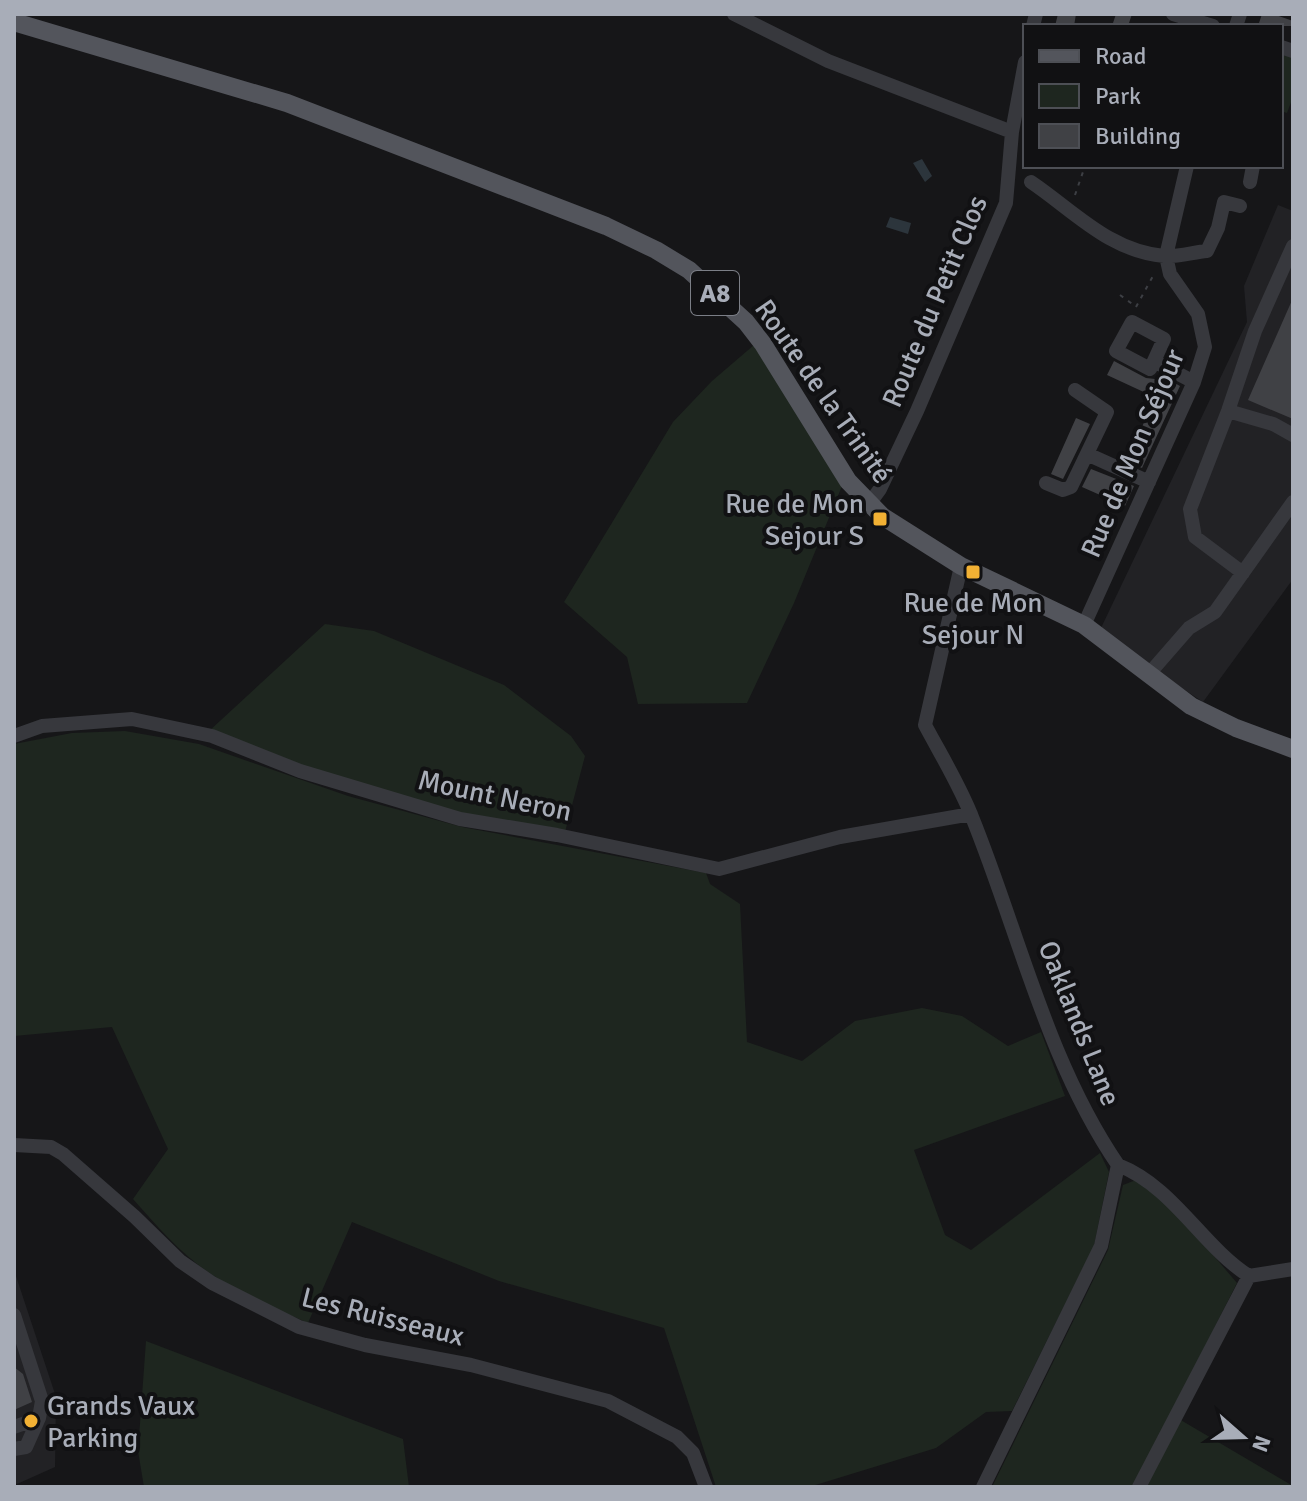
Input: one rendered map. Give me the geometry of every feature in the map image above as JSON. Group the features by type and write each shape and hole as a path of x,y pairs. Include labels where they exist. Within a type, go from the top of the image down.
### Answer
{"main road":[{"name":"Route de la Trinité","path":"14,22 288,104 606,226 656,250 689,270 746,322 763,344 848,481 869,504 899,528 961,566 1084,625 1191,706 1236,728 1293,749"}],"street":[{"path":"734,14 828,61 1012,132"},
{"path":"1173,14 1206,24"},
{"name":"Route du Petit Clos","path":"869,504 880,489 917,411 1006,203 1012,132 1023,73"},
{"path":"1166,256 1187,168"},
{"path":"1250,182 1253,168"},
{"path":"1031,182 1097,232 1123,247 1166,256 1207,251 1218,228 1224,202 1240,206"},
{"path":"1243,573 1195,537 1190,509 1255,331 1293,246"},
{"name":"Rue de Mon Séjour","path":"1084,625 1194,382 1205,347 1198,314 1170,274 1166,256"},
{"path":"1132,322 1164,339 1154,361 1150,369 1116,351 1132,322"},
{"path":"1154,361 1194,382"},
{"path":"1046,483 1063,490 1071,487 1107,412 1075,390"},
{"path":"1228,411 1273,424 1293,435"},
{"path":"1087,454 1149,482"},
{"path":"1148,675 1189,628 1215,612 1293,502"},
{"name":"Oaklands Lane","path":"961,566 925,725 971,814 1050,1031 1098,1134 1118,1165"},
{"name":"Mount Neron","path":"14,736 42,726 132,719 212,736 300,771 460,819 557,835 719,869 840,837 971,814"},
{"name":"Les Ruisseaux","path":"14,1145 51,1147 63,1154 180,1261 212,1283 299,1327 365,1345 471,1365 608,1401 677,1437 693,1453 706,1487"},
{"path":"983,1487 1101,1246 1118,1165 1133,1170 1170,1199 1235,1267 1249,1276 1293,1269"},
{"path":"1139,1487 1249,1276"},
{"path":"14,1315 42,1401 39,1418 26,1447 14,1449"},
{"path":"14,1427 39,1418"}],"path":[{"path":"1067,208 1079,187 1084,168"},
{"path":"1132,322 1136,307 1166,256"},
{"path":"1120,295 1136,307"}],"shaded area":[{"path":"922,159 932,176 925,182 913,163"},
{"path":"1278,205 1293,211 1293,579 1203,702 1153,669 1101,628 1247,322 1244,286"},
{"path":"890,217 911,223 908,234 886,227"},
{"path":"14,1270 56,1397 55,1467 17,1484 14,1483"}],"green space":[{"path":"1283,53 1293,57 1293,97 1287,113 1283,112"},
{"path":"754,345 842,486 794,603 747,703 638,704 627,657 564,602 673,422 712,381"},
{"path":"325,624 374,631 504,685 571,736 585,756 565,832 460,817 329,776 208,732"},
{"path":"125,731 199,744 348,796 462,827 706,873 710,884 740,904 747,1042 802,1061 855,1021 922,1008 962,1016 1008,1046 1041,1032 1065,1096 914,1150 945,1235 971,1250 1100,1153 1109,1172 1094,1246 1012,1411 986,1412 936,1448 809,1487 716,1487 664,1328 499,1281 352,1222 308,1323 244,1294 197,1264 168,1238 133,1199 168,1149 112,1027 14,1036 14,744 72,733"},
{"path":"1136,1180 1173,1208 1237,1283 1134,1487 992,1487 1108,1250 1123,1185"},
{"path":"146,1341 403,1439 409,1487 144,1487 138,1451"},
{"path":"1179,1419 1293,1486 1293,1487 1145,1487"}],"building":[{"path":"1058,14 1076,14 1074,24 1056,24"},
{"path":"1116,14 1132,14 1129,24 1113,23"},
{"path":"1262,14 1273,14 1293,21 1293,26 1259,24"},
{"path":"1293,298 1293,419 1248,400"},
{"path":"1114,361 1146,378 1155,379 1158,374 1180,386 1142,468 1127,461 1149,411 1142,408 1148,394 1107,375"},
{"path":"1076,418 1090,424 1063,479 1051,474"},
{"path":"1091,469 1134,486 1125,506 1082,487"},
{"path":"14,1367 23,1374 32,1402 14,1410"}],"place":[{"name":"Rue de Mon Sejour S","path":"880,519"},
{"name":"Rue de Mon Sejour N","path":"973,572"},
{"name":"Grands Vaux Parking","path":"31,1421"}]}
